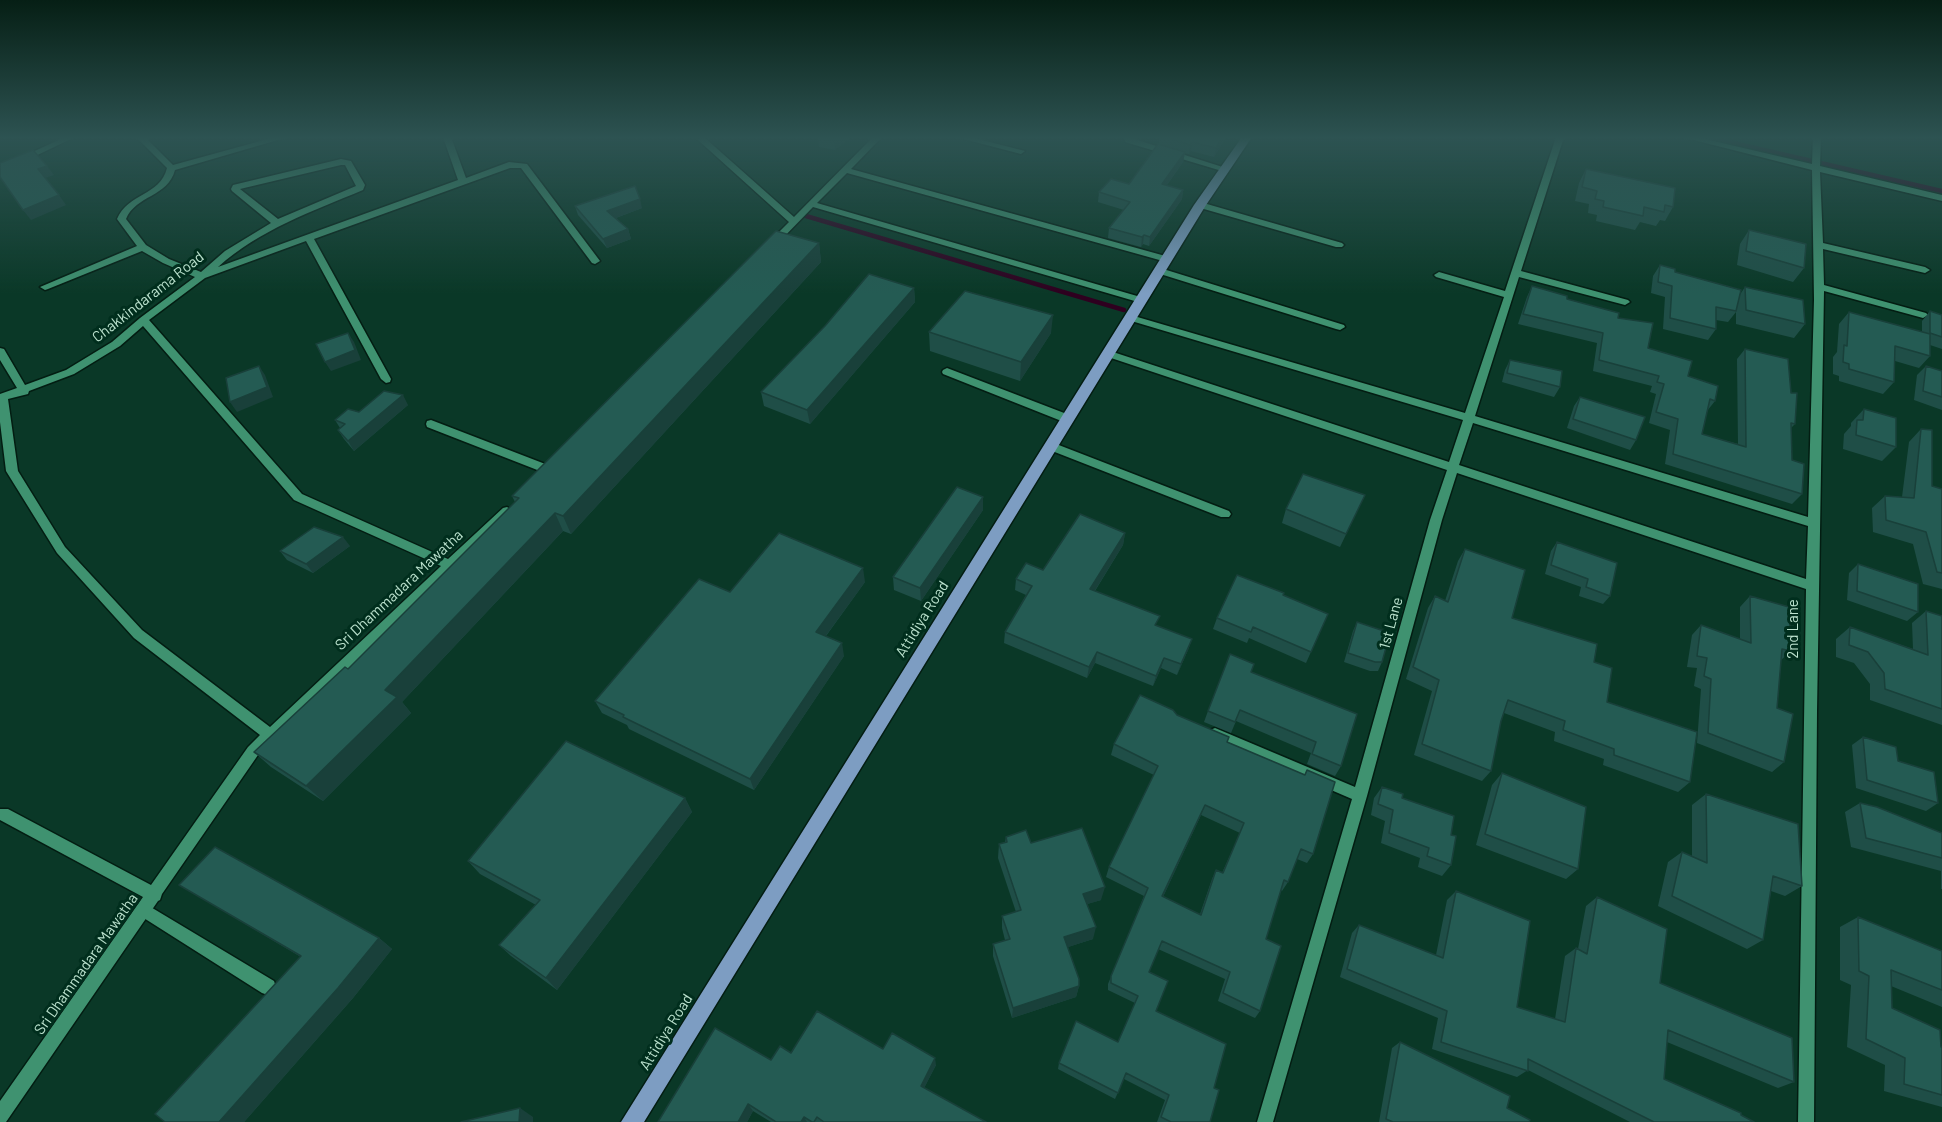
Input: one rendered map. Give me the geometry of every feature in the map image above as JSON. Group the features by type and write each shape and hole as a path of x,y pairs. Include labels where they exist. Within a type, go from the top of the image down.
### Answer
{"main road":[{"name":"Attidiya Road","path":"632,1122 1211,189"}],"street":[{"path":"158,189 122,213 121,219 143,247 166,261 202,276 444,189"},
{"name":"Chakkindarama Road","path":"235,189 277,223"},
{"name":"Chakkindarama Road","path":"1,398 70,372 116,344 228,253 277,223 357,189"},
{"path":"542,189 595,261"},
{"path":"757,189 794,222"},
{"path":"761,255 826,189"},
{"path":"911,189 1163,265 1340,327"},
{"name":"1st Lane","path":"1265,1122 1360,796 1436,520 1543,189"},
{"name":"2nd Lane","path":"1806,1122 1810,585 1819,287 1816,189"},
{"path":"1905,189 1942,198"},
{"path":"811,204 1141,300"},
{"path":"1200,205 1339,245"},
{"path":"309,238 386,379"},
{"path":"1818,245 1925,270"},
{"path":"45,287 143,247"},
{"path":"1516,273 1625,302"},
{"path":"1439,275 1509,295"},
{"path":"1819,287 1923,315"},
{"path":"1131,318 1470,418 1812,524"},
{"path":"143,320 298,497 450,565"},
{"path":"0,351 24,391"},
{"path":"1109,354 1810,585"},
{"path":"946,372 1068,419"},
{"path":"1,398 12,471 61,550 138,634 269,734"},
{"path":"431,424 549,470"},
{"path":"1051,446 1225,514"},
{"name":"Sri Dhammadara Mawatha","path":"0,1116 253,751 516,502"},
{"path":"1202,729 1360,796"},
{"path":"3,814 154,895"},
{"path":"144,910 268,987"}],"building":[{"path":"9,189 54,189 59,195 23,210"},
{"path":"625,189 636,189 640,199 607,211 628,229 603,239 575,206"},
{"path":"1101,189 1183,190 1150,237 1109,228 1130,202 1099,192"},
{"path":"1591,189 1675,189 1673,207 1665,205 1664,212 1644,207 1643,216 1603,207 1604,201 1595,199 1597,191"},
{"path":"1749,230 1806,244 1804,268 1746,251"},
{"path":"776,231 819,243 563,516 555,513 385,690 397,697 306,786 254,752 345,667 348,669 519,498 512,496"},
{"path":"1660,265 1675,269 1675,272 1741,290 1736,311 1716,307 1716,329 1670,318 1672,286 1658,282"},
{"path":"869,274 914,288 807,410 761,392 825,326"},
{"path":"1532,286 1567,296 1567,299 1619,313 1618,318 1653,323 1648,348 1692,361 1688,376 1718,386 1715,401 1710,399 1702,434 1746,447 1745,349 1788,359 1791,393 1797,393 1795,424 1791,423 1792,460 1804,464 1802,494 1673,454 1678,419 1656,412 1664,384 1657,382 1659,376 1599,360 1603,333 1523,314"},
{"path":"1745,287 1803,300 1805,324 1746,310"},
{"path":"965,291 1053,315 1021,362 929,332"},
{"path":"1930,311 1942,315 1942,337 1930,333"},
{"path":"1849,312 1930,334 1930,356 1895,346 1894,382 1849,369 1849,364 1843,362 1844,345 1847,346"},
{"path":"348,333 355,350 325,362 316,344"},
{"path":"1510,360 1562,371 1560,387 1507,373"},
{"path":"259,366 267,387 230,402 226,378"},
{"path":"1926,366 1942,371 1942,397 1923,391"},
{"path":"384,391 403,395 348,441 338,430 345,424 335,420 348,409 359,412"},
{"path":"1580,397 1645,417 1636,440 1573,419"},
{"path":"1864,409 1896,418 1896,447 1856,435 1857,420 1863,420"},
{"path":"1921,429 1932,430 1932,486 1942,489 1942,573 1937,572 1926,532 1886,520 1885,496 1914,498"},
{"path":"1303,474 1365,495 1346,534 1286,509"},
{"path":"957,487 983,497 920,588 893,577"},
{"path":"1080,514 1125,533 1090,589 1160,616 1155,625 1192,639 1181,664 1164,658 1156,676 1097,652 1089,667 1005,632 1032,586 1016,579 1026,563 1043,570"},
{"path":"314,527 343,537 306,564 280,551"},
{"path":"779,533 863,568 816,632 842,643 750,779 595,701 699,579 730,592"},
{"path":"1557,542 1617,563 1610,596 1586,587 1588,579 1551,565"},
{"path":"1465,549 1525,570 1512,618 1597,644 1594,662 1612,668 1607,702 1697,732 1690,782 1614,755 1614,749 1563,730 1565,721 1508,700 1501,721 1491,771 1422,744 1439,680 1413,667 1435,596 1448,602"},
{"path":"1858,564 1918,584 1918,612 1857,591"},
{"path":"1237,575 1284,593 1283,595 1328,614 1311,652 1253,627 1251,632 1217,618"},
{"path":"1750,596 1789,607 1791,651 1782,649 1777,708 1793,714 1784,762 1708,733 1711,679 1704,676 1707,658 1697,656 1701,625 1751,643"},
{"path":"1926,611 1942,616 1942,709 1885,689 1884,673 1868,652 1849,645 1850,627 1928,655"},
{"path":"1357,622 1390,633 1382,662 1348,653"},
{"path":"1230,654 1254,664 1251,672 1357,714 1341,766 1312,754 1316,742 1240,710 1235,722 1208,711"},
{"path":"1140,695 1173,710 1177,715 1229,737 1227,742 1305,775 1307,770 1335,782 1313,854 1301,849 1288,882 1284,880 1266,939 1281,946 1260,1011 1223,993 1230,972 1162,941 1149,972 1168,981 1156,1011 1226,1044 1214,1088 1219,1090 1210,1122 1171,1122 1161,1117 1169,1095 1126,1073 1118,1093 1059,1063 1076,1021 1118,1042 1138,996 1111,983 1111,976 1148,888 1109,867 1158,766 1114,744","holes":["1205,805 1244,823 1223,873 1216,870 1201,915 1162,896"]},
{"path":"1863,737 1896,747 1898,761 1934,772 1938,803 1867,780"},
{"path":"566,741 685,798 546,978 499,945 540,900 468,861"},
{"path":"1502,773 1586,807 1578,869 1485,834"},
{"path":"1382,787 1403,794 1402,798 1454,816 1451,835 1456,836 1451,865 1427,856 1429,848 1389,833 1393,810 1378,804"},
{"path":"1706,794 1798,824 1802,886 1773,876 1763,940 1672,896 1682,852 1707,863"},
{"path":"1860,803 1877,807 1942,833 1942,858 1866,838"},
{"path":"1082,828 1105,887 1083,894 1096,927 1064,937 1079,979 1079,986 1013,1008 993,944 1010,939 1002,916 1021,910 999,844 1007,842 1006,837 1026,830 1031,843"},
{"path":"215,847 379,938 338,988 219,1122 165,1122 155,1114 301,956 179,885"},
{"path":"1456,891 1530,921 1517,1007 1565,1022 1576,948 1587,954 1597,897 1667,929 1660,983 1792,1038 1794,1082 1668,1030 1664,1079 1741,1113 1754,1122 1654,1122 1528,1059 1528,1071 1441,1042 1447,1011 1347,969 1359,925 1443,958"},
{"path":"1858,917 1942,951 1942,990 1891,970 1892,1008 1940,1030 1942,1095 1904,1084 1905,1058 1866,1039 1869,976 1859,971"},
{"path":"817,1011 883,1049 892,1033 935,1058 921,1086 986,1122 824,1122 817,1117 812,1122 804,1117 801,1122 776,1122 748,1104 738,1122 658,1122 715,1028 771,1060 780,1046 791,1053"},
{"path":"1400,1042 1510,1096 1507,1108 1530,1120 1529,1122 1393,1122 1386,1119"},
{"path":"520,1108 519,1122 461,1122"}],"waterway":[{"path":"1935,189 1942,191"},
{"path":"806,216 1124,310"}]}
